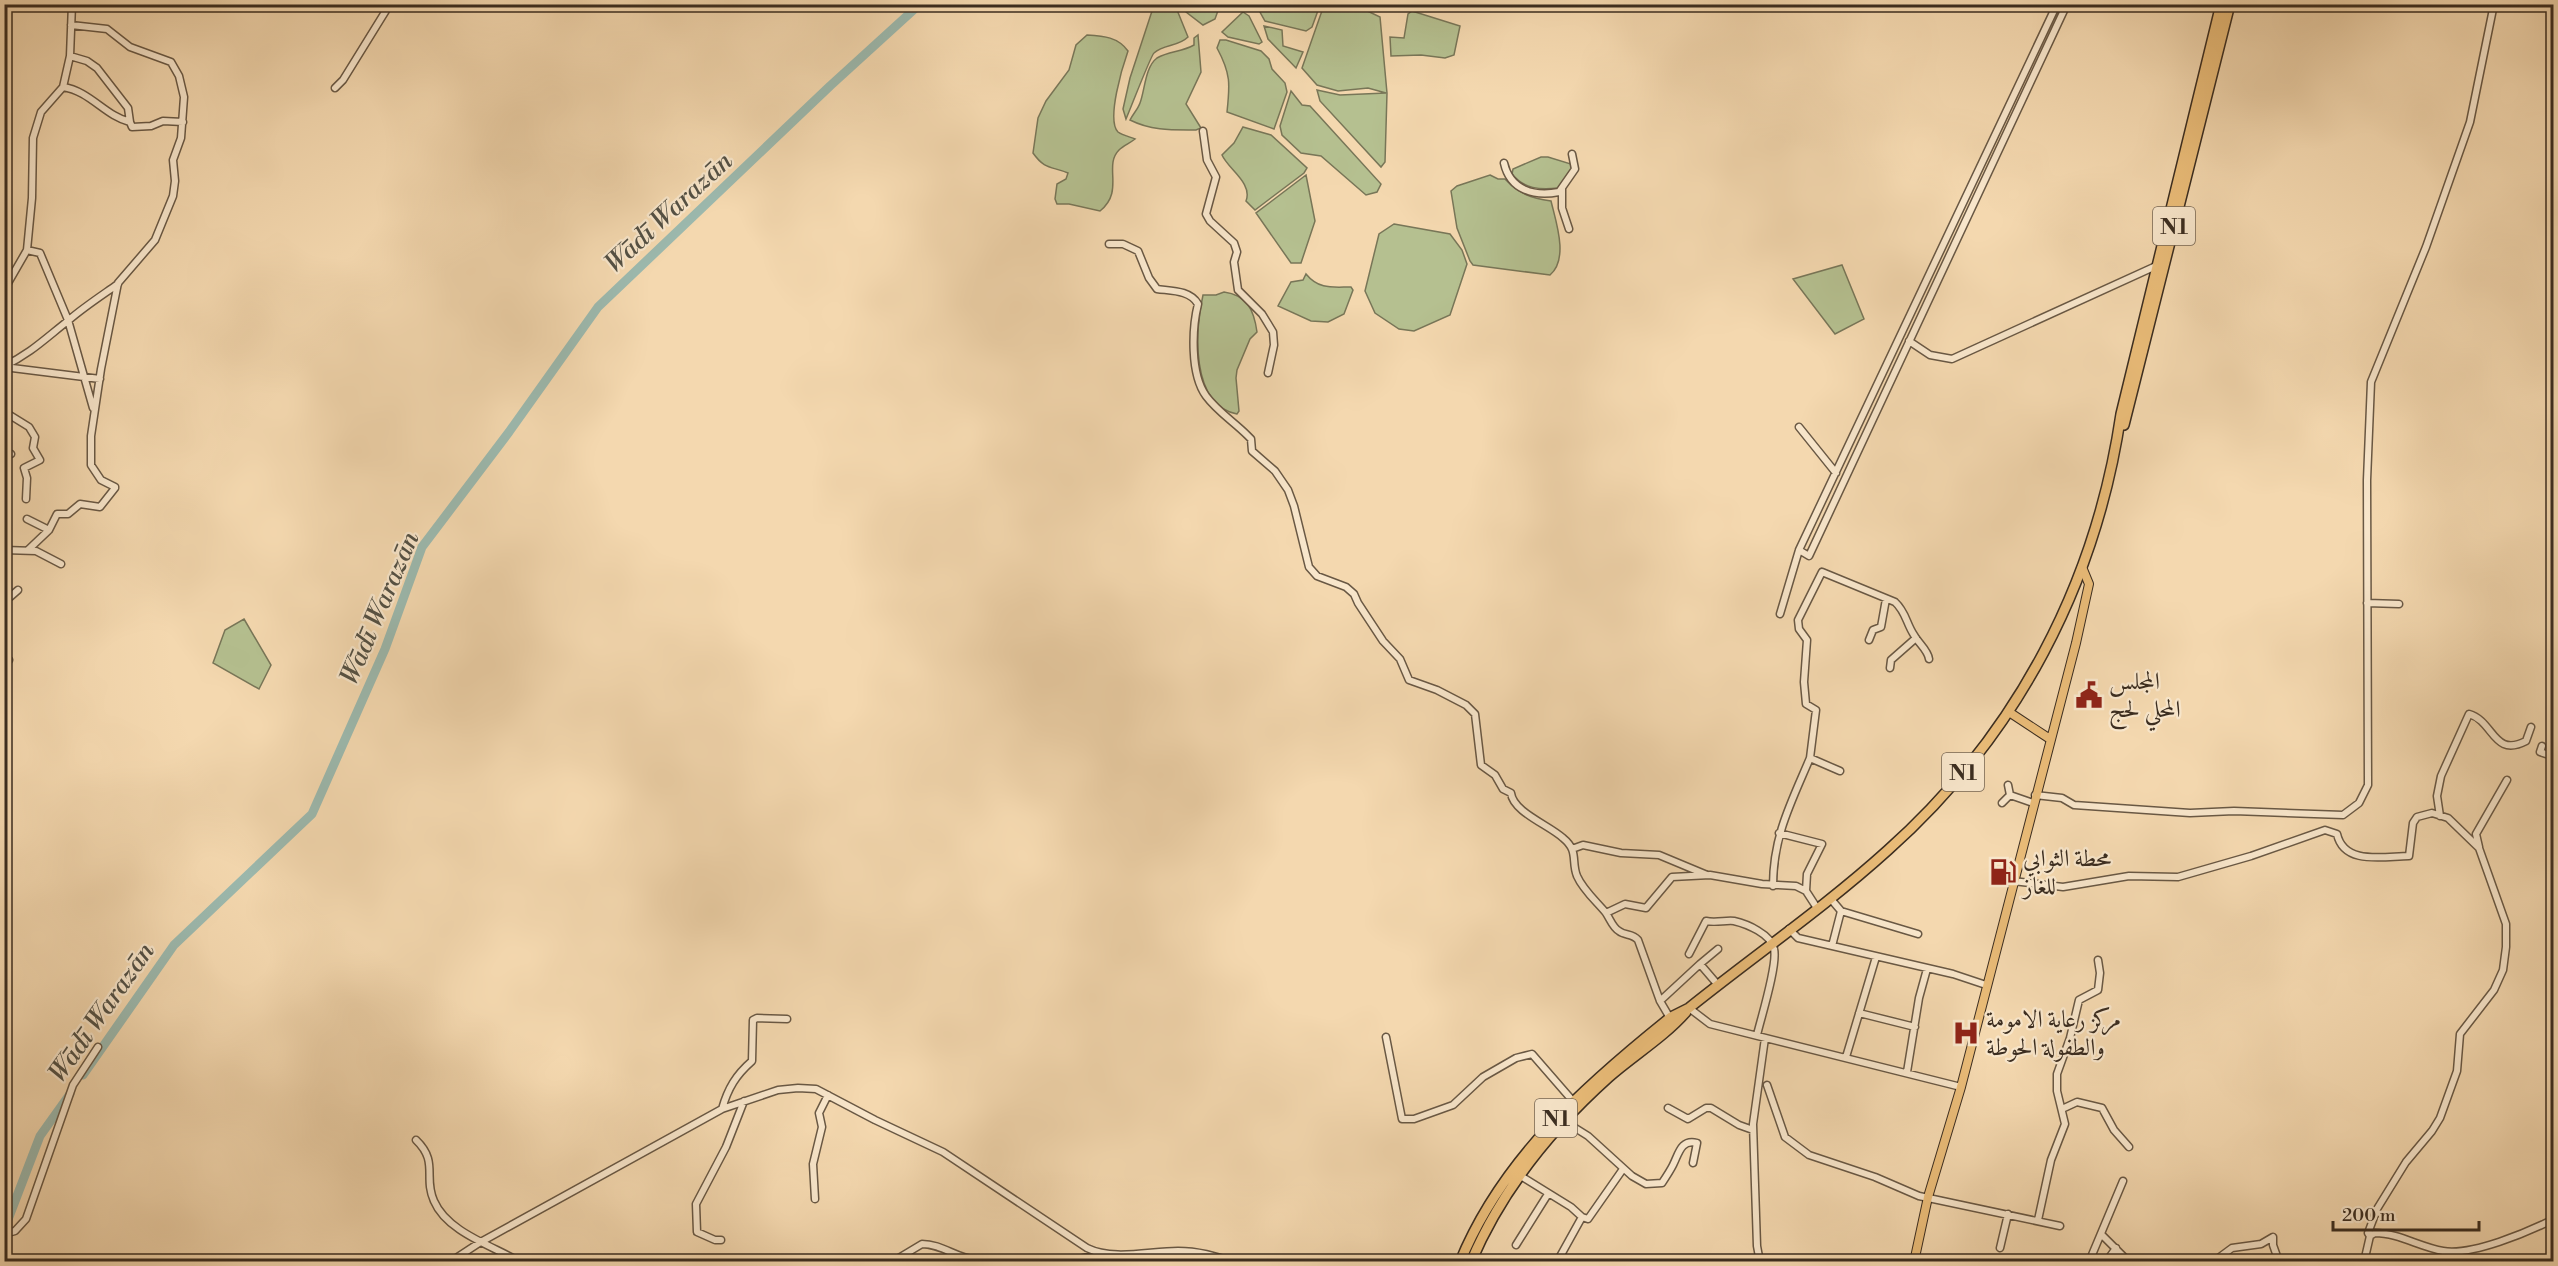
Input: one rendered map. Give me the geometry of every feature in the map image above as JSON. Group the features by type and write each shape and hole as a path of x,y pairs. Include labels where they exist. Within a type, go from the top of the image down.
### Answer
{"highway":[{"name":"N1","path":"2116,447 2121,414 2156,266 2221,4"},
{"name":"N1","path":"1460,1262 1473,1234 1510,1173 1572,1100 1670,1018 1689,1008 1890,848 1961,775 2009,712 2046,652 2082,567 2127,415 2230,4"},
{"name":"N1","path":"1471,1262 1484,1230 1519,1175 1564,1121 1611,1076 1676,1023 1689,1008"}],"main road":[{"path":"1914,1262 1928,1197 1960,1087 2089,584 2082,567"},
{"path":"2009,712 2050,739"}],"street":[{"path":"4,290 27,250 32,198 33,138 42,112 63,87 70,56 72,4"},
{"path":"335,88 344,80 390,4"},
{"path":"1780,614 1799,550 2056,4"},
{"path":"1799,550 1809,556 2067,4"},
{"path":"2010,795 2034,799 2062,798 2074,805 2190,813 2234,811 2343,815 2359,803 2368,785 2367,480 2371,382 2426,247 2470,122 2494,4"},
{"path":"4,367 37,347 68,320 118,283 155,240 172,196 175,181 172,160 181,138 183,122 181,84 171,62 130,46 107,29 71,25"},
{"path":"70,56 87,61 97,68 128,108 130,122 134,128 152,126 163,121 183,122"},
{"path":"63,87 81,92 115,117 130,122"},
{"path":"1203,131 1207,160 1216,177 1206,214 1234,243 1238,290 1262,314 1273,332 1274,345 1268,373"},
{"path":"1569,230 1562,208 1562,189 1575,169 1572,154"},
{"path":"1504,163 1507,175 1514,184 1525,190 1551,193 1562,189"},
{"path":"1109,244 1121,243 1138,251 1149,278 1157,289 1189,294 1195,298 1198,304 1193,325 1196,368 1204,394 1251,439 1252,451 1269,465 1288,490 1309,567 1317,576 1346,587 1354,594 1383,641 1400,659 1409,680 1447,695 1466,705 1474,714 1481,765 1495,775 1503,789 1511,793 1512,802 1550,826 1566,840 1575,855 1576,874 1580,882 1616,930 1622,934 1634,936 1638,940 1660,1001 1670,1018"},
{"path":"27,250 40,253 68,320 94,411"},
{"path":"1909,341 1930,355 1952,359 2156,266"},
{"path":"28,550 49,530 57,514 68,514 80,504 100,507 115,488 101,480 91,465 90,436 118,283"},
{"path":"4,367 100,379"},
{"path":"4,416 8,414 29,427 35,437 33,448 40,460 24,468 27,478 26,499"},
{"path":"1799,427 1836,473"},
{"path":"27,519 49,530"},
{"path":"4,550 36,551 61,564"},
{"path":"1773,886 1773,858 1779,833 1810,758 1816,710 1806,704 1804,682 1807,640 1799,629 1798,620 1822,572 1895,602 1904,609 1908,626 1928,652 1929,659"},
{"path":"4,594 10,597 18,590"},
{"path":"1869,640 1873,630 1881,627 1886,599"},
{"path":"2367,603 2399,604"},
{"path":"1890,668 1891,660 1916,638"},
{"path":"2440,816 2437,796 2441,776 2469,714 2477,717 2497,741 2506,745 2516,746 2526,741 2531,727"},
{"path":"2542,747 2540,752 2549,755 2553,753"},
{"path":"1810,758 1840,771"},
{"path":"2364,1262 2370,1236 2368,1233 2377,1209 2406,1162 2440,1118 2457,1071 2460,1034 2494,990 2503,970 2506,924 2476,834 2506,780"},
{"path":"2008,785 2010,795"},
{"path":"2002,803 2010,795"},
{"path":"2013,881 2063,887 2129,876 2178,877 2251,856 2325,830 2337,834 2345,850 2354,855 2368,858 2409,856 2412,823 2417,817 2432,813 2448,818 2479,848"},
{"path":"1779,833 1822,844 1807,874 1806,891"},
{"path":"1572,849 1583,846 1621,853 1659,855 1708,876"},
{"path":"1606,914 1625,904 1646,908 1672,877 1722,876 1773,886 1796,886 1806,891 1817,908"},
{"path":"1830,898 1841,911 1918,934"},
{"path":"1832,946 1841,911"},
{"path":"1689,954 1706,921 1716,923 1732,921 1760,932 1772,943 1775,958 1756,1035"},
{"path":"1789,929 1798,938 1953,974 1986,985"},
{"path":"1660,1001 1718,949"},
{"path":"1846,1057 1876,957"},
{"path":"2038,1220 2051,1160 2065,1124 2057,1091 2057,1074 2070,1038 2079,1000 2098,990 2100,973 2098,960"},
{"path":"1700,964 1718,985"},
{"path":"1906,1072 1919,998 1927,969"},
{"path":"1689,1008 1710,1024 1960,1087"},
{"path":"1859,1013 1915,1027"},
{"path":"723,1110 726,1094 736,1075 752,1061 753,1020 787,1019"},
{"path":"1386,1037 1402,1119 1414,1119 1453,1105 1483,1077 1516,1058 1532,1054 1572,1100"},
{"path":"1760,1262 1757,1246 1753,1130 1765,1038"},
{"path":"4,1234 15,1231 26,1219 73,1085 98,1047"},
{"path":"1767,1085 1785,1137 1820,1160 1928,1197 2060,1226"},
{"path":"450,1262 479,1242 723,1110 778,1090 798,1088 816,1089 942,1152 1100,1255"},
{"path":"815,1199 813,1164 822,1127 819,1113 828,1095"},
{"path":"722,1240 715,1240 697,1232 696,1204 726,1147 744,1101"},
{"path":"2062,1109 2077,1102 2102,1108 2114,1130 2129,1147"},
{"path":"1668,1108 1688,1119 1706,1108 1711,1108 1739,1125 1753,1130"},
{"path":"1564,1121 1588,1136 1623,1168 1646,1184 1662,1183 1678,1152 1691,1141 1697,1143 1693,1163"},
{"path":"416,1140 426,1150 434,1203 463,1233 472,1235 479,1242 520,1262"},
{"path":"1519,1175 1588,1219 1623,1168"},
{"path":"2089,1262 2123,1181"},
{"path":"1516,1245 1548,1194"},
{"path":"2000,1248 2008,1214"},
{"path":"1557,1262 1582,1217"},
{"path":"2370,1236 2382,1233 2432,1249 2456,1252 2523,1234 2553,1219"},
{"path":"2101,1234 2128,1262"},
{"path":"2213,1262 2232,1248 2260,1244 2273,1237 2273,1245 2279,1262"},
{"path":"892,1262 922,1244 946,1248 963,1257 978,1261 993,1258 1014,1262"},
{"path":"2106,1262 2116,1248"},
{"path":"1066,1262 1100,1255 1179,1251 1206,1254 1233,1262"}],"green space":[{"path":"1154,5 1175,5 1188,37 1154,53 1126,119 1123,109 1130,78"},
{"path":"1182,5 1220,5 1215,19 1203,25 1186,12"},
{"path":"1256,5 1320,5 1312,27 1306,31 1265,21"},
{"path":"1324,5 1355,5 1380,17 1387,93 1385,162 1381,167 1320,101 1317,90 1340,95 1386,93 1368,88 1338,91 1317,85 1302,68"},
{"path":"1412,11 1460,26 1454,55 1445,58 1421,55 1391,56 1390,37 1404,38 1408,14"},
{"path":"1243,12 1249,16 1262,42 1259,44 1228,37 1222,32"},
{"path":"1264,26 1282,30 1283,46 1303,52 1296,68 1268,39"},
{"path":"1087,35 1115,40 1128,51 1117,92 1114,116 1118,132 1135,139 1115,156 1111,195 1100,211 1069,204 1057,204 1055,199 1057,184 1066,179 1068,173 1045,165 1033,153 1038,118 1046,101 1069,70 1076,45"},
{"path":"1198,35 1201,72 1186,104 1201,128 1196,130 1162,129 1130,120 1140,103 1153,62 1157,58 1194,45 1194,38"},
{"path":"1220,40 1261,51 1269,59 1272,69 1285,83 1287,92 1274,129 1227,112 1228,79 1225,65 1217,48"},
{"path":"1291,91 1302,105 1310,106 1381,184 1377,192 1366,195 1321,156 1301,153 1282,135 1280,126"},
{"path":"1243,127 1271,135 1307,168 1304,173 1255,210 1246,201 1247,194 1243,182 1222,155 1234,143"},
{"path":"1541,157 1571,164 1573,168 1558,188 1545,189 1527,186 1512,174 1513,169"},
{"path":"1306,175 1315,221 1301,263 1291,263 1256,213"},
{"path":"1490,175 1498,179 1505,179 1526,194 1551,201 1558,229 1560,250 1556,268 1550,275 1473,265 1470,261 1457,228 1451,191 1457,186"},
{"path":"1394,224 1450,234 1462,250 1467,264 1450,315 1414,331 1399,329 1375,313 1365,291 1379,234"},
{"path":"1842,265 1864,319 1835,334 1793,279"},
{"path":"1306,274 1321,285 1351,287 1353,290 1344,314 1328,322 1311,321 1278,306 1291,282 1303,280"},
{"path":"1224,292 1244,300 1254,317 1257,332 1250,339 1237,370 1239,411 1237,414 1222,408 1211,396 1203,381 1199,364 1198,327 1203,295 1216,295"},
{"path":"244,619 271,665 259,689 213,663 225,630"}],"waterway":[{"name":"Wādī Warazān","path":"83,1075 174,945 312,814 385,649 422,547 509,432 598,307 830,86 920,4"},
{"name":"Wādī Warazān","path":"4,1230 40,1136 70,1094"}],"place":[{"name":"المجلس المحلي لحج","path":"2089,695"},
{"name":"محطة الثوابي للغاز","path":"2003,872"},
{"name":"مركز رعاية الامومة والطفولة الحوطة","path":"1966,1033"}]}
